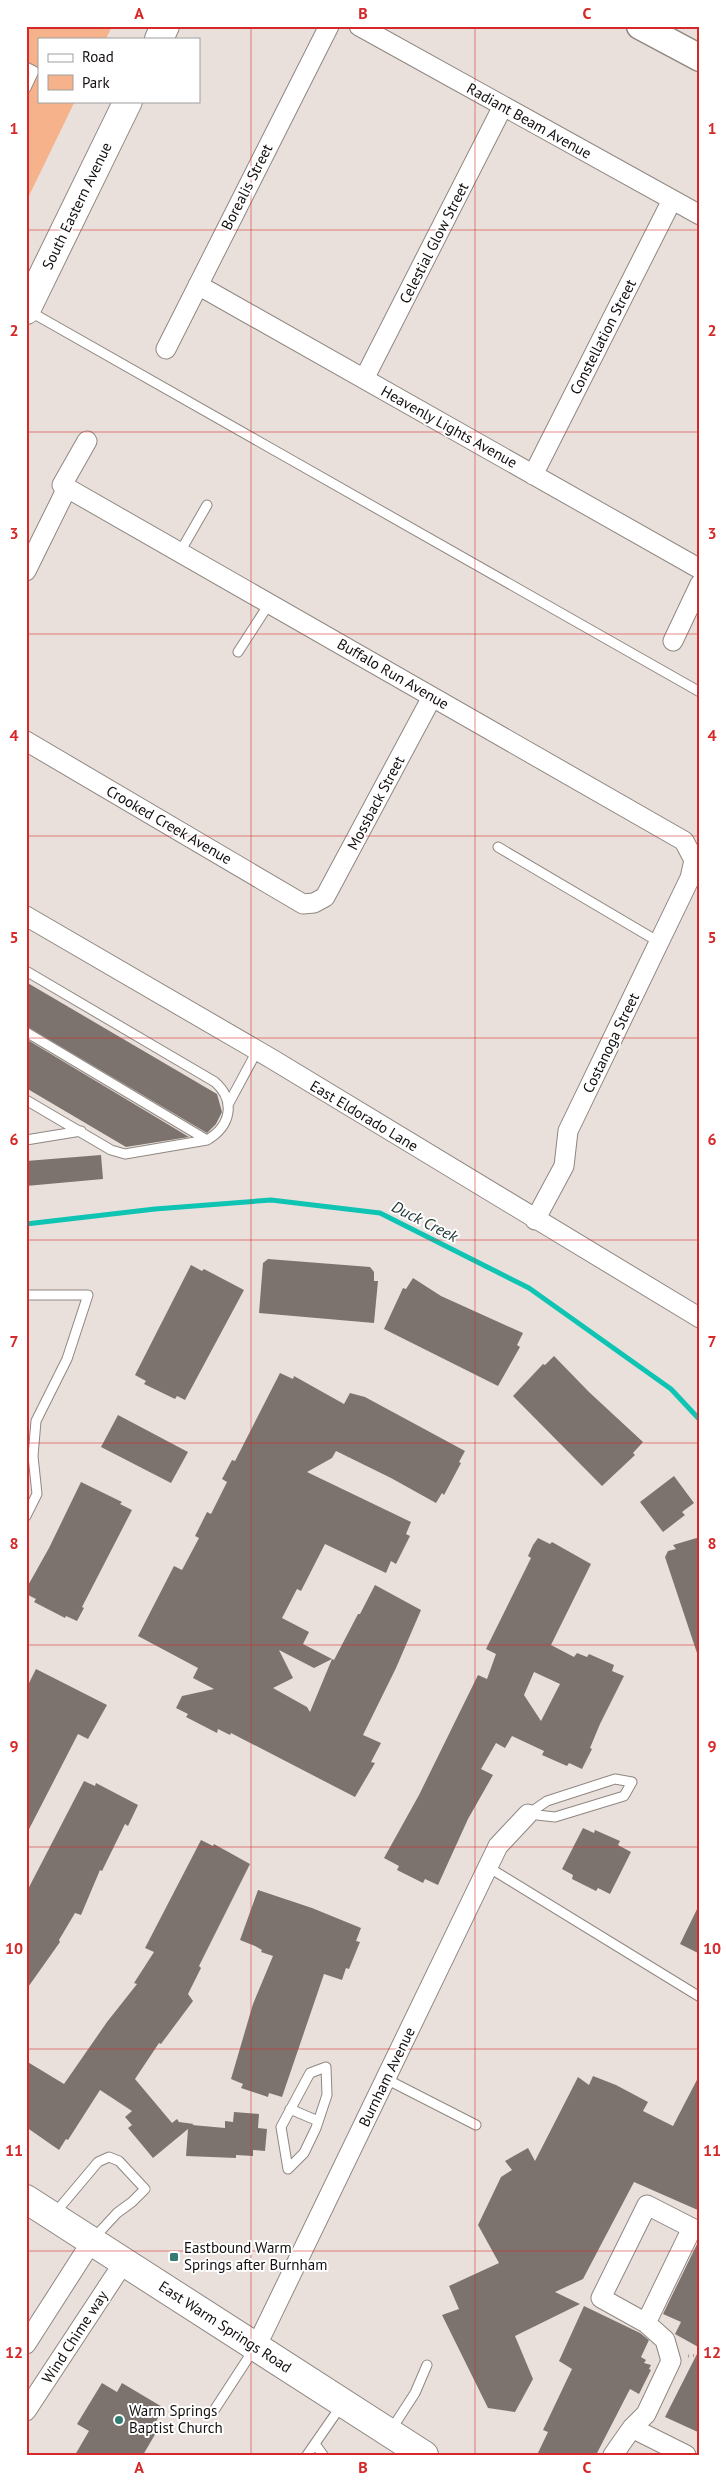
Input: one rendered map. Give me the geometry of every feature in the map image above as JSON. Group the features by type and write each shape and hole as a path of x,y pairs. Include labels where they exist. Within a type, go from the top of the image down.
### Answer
{"main road":[{"path":"159,38 165,26"},
{"name":"South Eastern Avenue","path":"26,309 128,102"},
{"name":"East Warm Springs Road","path":"26,2199 389,2432 418,2453"}],"street":[{"name":"Borealis Street","path":"166,349 329,26"},
{"name":"Radiant Beam Avenue","path":"359,26 700,215"},
{"path":"640,26 700,58"},
{"name":"Celestial Glow Street","path":"364,379 503,106"},
{"name":"Constellation Street","path":"533,474 672,200"},
{"name":"Heavenly Lights Avenue","path":"198,285 700,568"},
{"path":"26,571 67,488 62,485 87,441"},
{"name":"Buffalo Run Avenue","path":"67,488 684,841 694,860 695,880"},
{"path":"673,641 700,584"},
{"name":"Mossback Street","path":"314,903 325,897 432,697"},
{"name":"Crooked Creek Avenue","path":"26,741 303,904 314,903"},
{"name":"Costanoga Street","path":"535,1220 564,1166 568,1131 659,942 695,880"},
{"name":"East Eldorado Lane","path":"26,916 258,1051 700,1318"},
{"name":"Burnham Avenue","path":"256,2347 498,1846 528,1814"},
{"path":"613,2455 632,2428 646,2414 671,2361 665,2340 646,2323 601,2298 647,2205 692,2228 646,2323"},
{"path":"26,2344 92,2241"},
{"name":"Wind Chime way","path":"26,2411 124,2262"},
{"path":"632,2428 686,2455"}],"lane":[{"path":"26,67 34,71 26,88"},
{"path":"26,309 700,692"},
{"path":"180,552 207,505"},
{"path":"238,652 270,604"},
{"path":"498,847 659,942"},
{"path":"26,971 215,1082 226,1092 229,1103"},
{"path":"26,1032 207,1140"},
{"path":"26,1100 111,1150 124,1154 207,1140 216,1134 227,1116 229,1103 258,1051"},
{"path":"26,1140 80,1131"},
{"path":"26,1295 88,1294 67,1359 36,1421 33,1456 37,1494 26,1516"},
{"path":"616,1779 632,1782 624,1796 555,1818 528,1814 548,1801 616,1779"},
{"path":"488,1867 700,1997"},
{"path":"326,2067 327,2094 318,2121 304,2153 288,2169 281,2127 290,2109 310,2073 326,2067"},
{"path":"386,2079 476,2125"},
{"path":"290,2109 318,2121"},
{"path":"53,2216 98,2162 109,2157 119,2161 144,2189 132,2202 117,2212 92,2241"},
{"path":"213,2412 256,2347"},
{"path":"389,2432 415,2393 427,2365"},
{"path":"306,2455 343,2403"},
{"path":"315,2444 323,2455"}],"green space":[{"path":"26,26 112,26 106,38 38,38 38,102 75,102 26,202"}],"building":[{"path":"26,982 217,1094 222,1112 216,1124 207,1133 26,1026"},
{"path":"26,1039 189,1137 126,1147 26,1088"},
{"path":"101,1155 103,1179 26,1186 26,1161"},
{"path":"268,1259 370,1267 374,1272 374,1281 378,1281 374,1323 259,1313 263,1263"},
{"path":"191,1265 202,1271 204,1269 244,1290 185,1400 177,1396 175,1399 144,1384 146,1381 135,1375"},
{"path":"413,1278 441,1296 523,1333 517,1345 520,1347 498,1386 384,1329 403,1288 406,1289"},
{"path":"554,1356 589,1392 643,1442 633,1453 635,1455 602,1486 513,1396 543,1364 545,1365"},
{"path":"280,1373 293,1379 294,1376 344,1404 350,1393 365,1397 465,1451 459,1462 461,1463 444,1495 442,1493 436,1503 336,1451 332,1458 307,1472 411,1522 406,1534 410,1536 396,1564 391,1561 386,1573 325,1544 301,1591 297,1589 282,1618 309,1632 303,1644 334,1660 375,1585 421,1610 396,1668 363,1735 381,1743 371,1762 375,1763 355,1797 231,1733 230,1735 218,1729 217,1733 186,1717 188,1714 176,1708 182,1696 214,1689 193,1678 198,1668 138,1636 174,1566 182,1570 199,1538 195,1536 207,1512 211,1514 227,1482 222,1479 232,1460 235,1461","holes":["279,1650 314,1668 332,1659 310,1712 307,1707 273,1688 293,1678"]},
{"path":"118,1415 188,1452 171,1483 101,1447"},
{"path":"674,1476 694,1503 682,1512 685,1515 663,1532 640,1502"},
{"path":"81,1482 122,1502 120,1504 132,1510 82,1607 84,1608 77,1621 66,1616 65,1618 34,1602 36,1599 26,1594 26,1589 49,1548"},
{"path":"700,1537 700,1652 697,1653 665,1557 668,1551 676,1549 673,1545"},
{"path":"538,1538 550,1544 552,1542 591,1564 551,1645 574,1657 577,1653 587,1657 589,1654 614,1665 612,1671 624,1676 600,1724 590,1748 592,1749 582,1769 569,1763 567,1766 542,1755 544,1751 512,1736 505,1748 496,1743 481,1769 493,1775 468,1819 438,1885 425,1879 423,1883 397,1870 399,1866 384,1858 419,1795 478,1675 487,1679 496,1654 486,1649 531,1558 528,1556","holes":["534,1672 560,1684 541,1721 524,1695"]},
{"path":"36,1669 107,1705 88,1739 78,1734 26,1835 26,1689"},
{"path":"84,1781 95,1786 96,1783 138,1805 128,1826 125,1824 102,1871 100,1870 81,1915 75,1913 59,1940 60,1942 26,1990 26,1893"},
{"path":"583,1828 594,1833 595,1830 620,1841 618,1845 631,1852 610,1894 598,1888 596,1891 572,1879 573,1875 562,1869"},
{"path":"201,1840 213,1846 214,1844 250,1864 199,1966 201,1968 188,1994 193,2001 161,2044 159,2043 135,2079 172,2123 177,2119 179,2122 194,2124 192,2125 225,2128 225,2121 233,2122 234,2112 259,2114 258,2128 267,2129 265,2151 253,2150 253,2156 236,2155 236,2158 186,2156 188,2129 153,2158 128,2128 132,2125 125,2117 132,2111 100,2090 68,2140 66,2139 59,2150 26,2127 26,2061 64,2084 107,2022 137,1984 134,1983 154,1952 145,1948"},
{"path":"258,1890 312,1908 361,1928 356,1941 360,1942 349,1969 346,1968 342,1980 324,1974 282,2097 269,2093 268,2097 241,2088 243,2084 231,2079 253,2004 273,1956 261,1952 262,1950 255,1946 240,1940"},
{"path":"700,1903 700,1954 680,1944"},
{"path":"700,2074 700,2211 634,2182 583,2279 555,2292 580,2304 515,2336 533,2379 515,2412 488,2408 442,2315 459,2309 449,2286 499,2263 478,2225 501,2177 512,2170 505,2161 528,2148 535,2161 578,2077 589,2085 593,2076 616,2085 648,2102 643,2111 673,2126"},
{"path":"700,2238 700,2348 675,2334 681,2322 663,2314"},
{"path":"584,2306 640,2333 649,2340 641,2357 646,2360 644,2363 651,2365 649,2369 651,2370 639,2394 630,2389 596,2455 537,2455 548,2432 543,2430 572,2369 559,2361"},
{"path":"700,2348 700,2433 665,2417"},
{"path":"102,2383 117,2392 122,2383 164,2408 155,2423 160,2426 143,2455 75,2455 89,2431 77,2424"}],"waterway":[{"name":"Duck Creek","path":"26,1224 155,1209 271,1200 380,1213 529,1288 671,1389 700,1420"}],"place":[{"name":"Eastbound Warm Springs after Burnham","path":"174,2257"},
{"name":"Warm Springs Baptist Church","path":"119,2420"}]}
